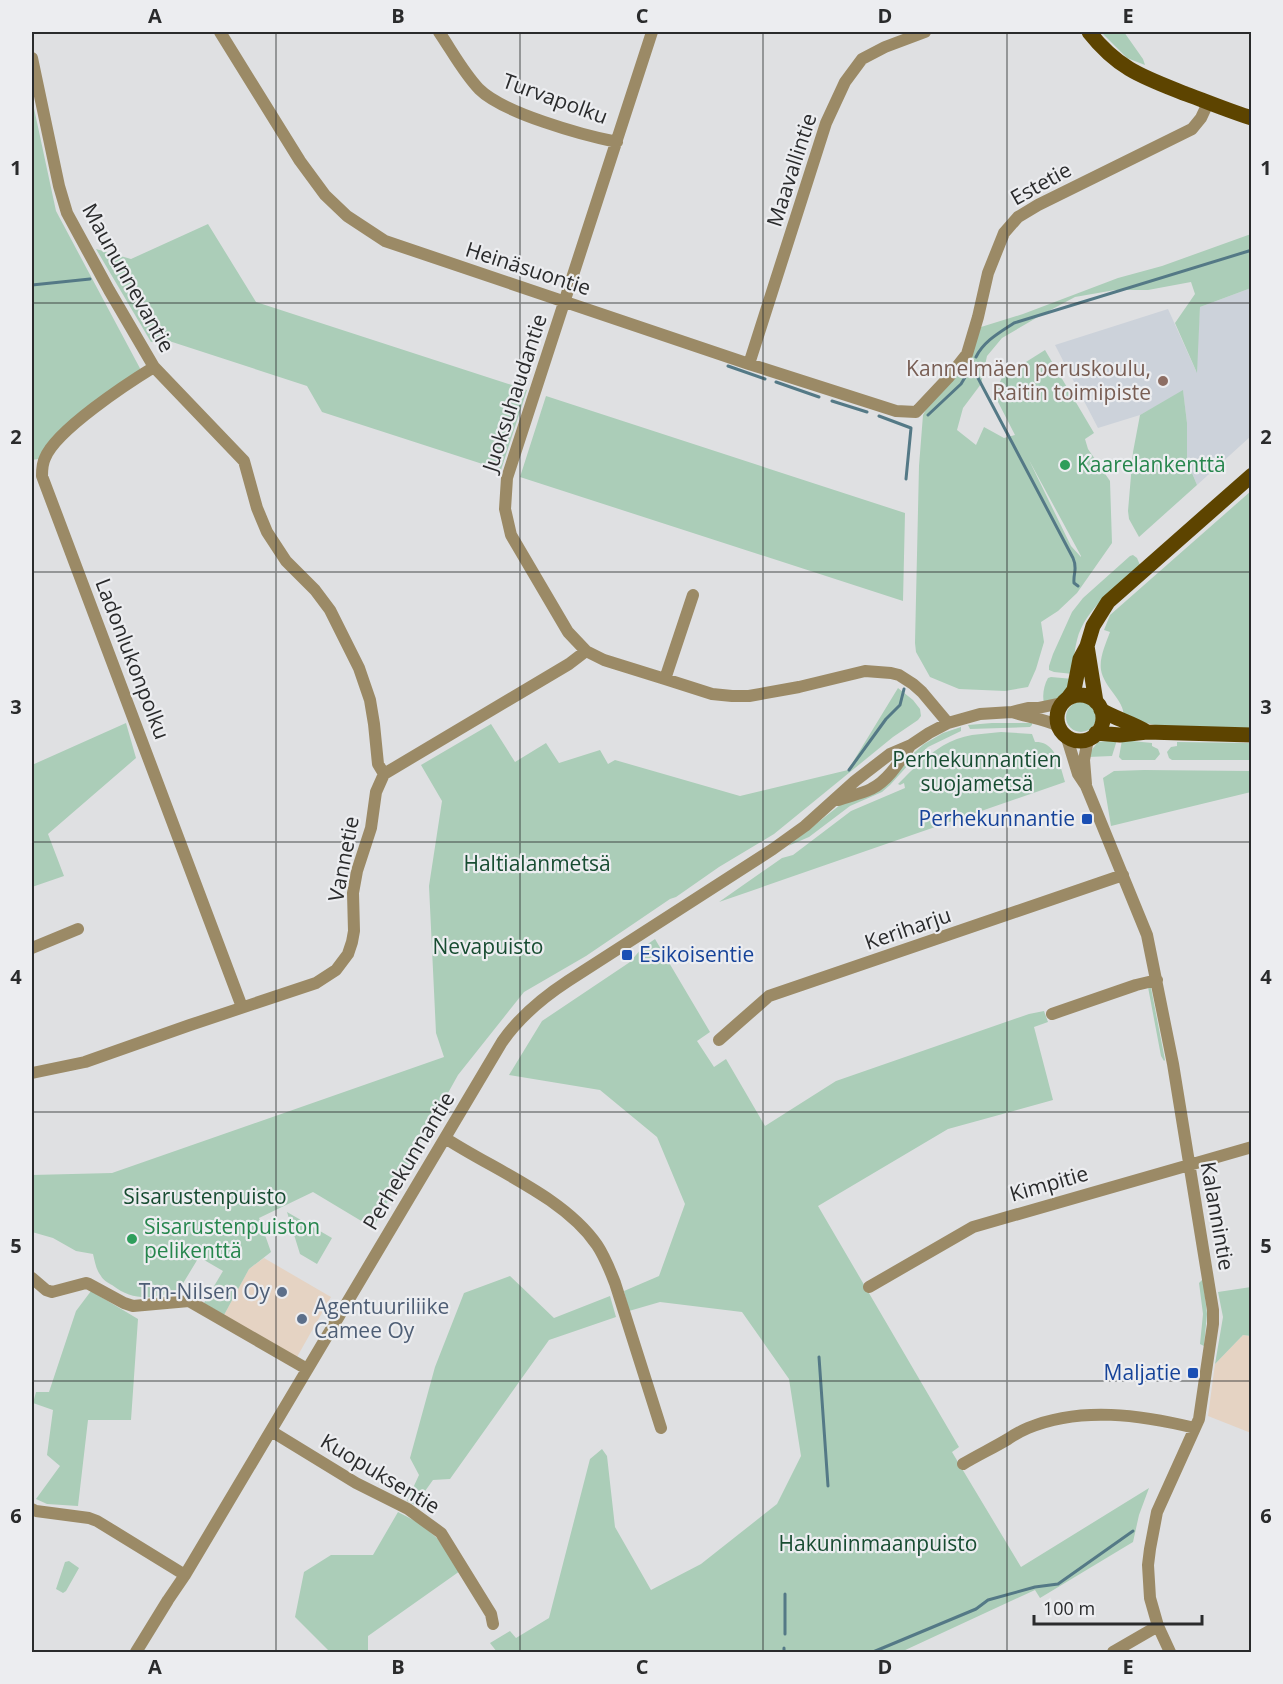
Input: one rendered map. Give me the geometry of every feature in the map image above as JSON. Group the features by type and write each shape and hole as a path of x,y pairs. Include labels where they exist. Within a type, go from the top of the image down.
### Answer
{"main road":[{"path":"1089,32 1103,49 1130,70 1150,80 1251,118"},
{"path":"1251,475 1108,602 1093,626 1080,659 1074,690 1058,714 1062,731 1078,740 1092,736 1147,732 1251,735"},
{"path":"1087,646 1101,725 1092,736"},
{"path":"1065,701 1083,695 1093,699 1111,716 1147,732"}],"street":[{"name":"Heinäsuontie","path":"220,32 300,161 325,195 347,216 385,241 749,364 896,411 916,412"},
{"name":"Turvapolku","path":"440,32 462,67 479,88 492,99 506,107 551,123 616,142"},
{"name":"Juoksuhaudantie","path":"652,32 507,478 505,509 510,535 568,632 586,651 604,660 712,694 749,696 866,671 882,671 899,675 913,684 948,723"},
{"name":"Maavallintie","path":"749,364 826,123 845,82 862,59 885,47 925,32"},
{"name":"Maununnevantie","path":"32,58 59,186 67,213 154,367 244,461 257,508 267,532 286,561 315,590 330,610 358,668 370,700 375,724 378,764 384,774"},
{"name":"Estetie","path":"916,412 967,354 992,262 1004,233 1013,222 1038,205 1192,129 1201,118 1208,103"},
{"name":"Ladonlukonpolku","path":"154,367 66,431 45,458 42,476 242,1007"},
{"path":"665,679 693,595"},
{"path":"384,774 569,664 586,651"},
{"name":"Perhekunnantie","path":"136,1653 186,1575 502,1042 517,1022 535,1005 640,934 773,849 805,826 890,754 948,723 980,714 1012,712 1065,701"},
{"name":"Perhekunnantie","path":"1012,712 1029,718 1045,720 1062,731"},
{"name":"Kalannintie","path":"1062,731 1147,935 1173,1064 1213,1310 1199,1419 1153,1524 1148,1565 1150,1598 1158,1626 1170,1653"},
{"name":"Kalannintie","path":"1086,786 1084,760 1092,736"},
{"name":"Vannetie","path":"32,1073 85,1062 316,983 336,970 348,954 354,931 352,893 371,828 376,792 384,774"},
{"name":"Keriharju","path":"719,1040 769,996 1123,875"},
{"path":"32,948 78,929"},
{"path":"1052,1014 1136,985 1156,981"},
{"path":"445,1138 552,1202 573,1218 597,1246 615,1283 661,1428"},
{"name":"Kimpitie","path":"869,1287 973,1227 1251,1147"},
{"path":"32,1278 46,1290 52,1292 86,1283 133,1306 189,1301 307,1369"},
{"path":"963,1464 1026,1428 1054,1419 1077,1415 1106,1414 1176,1423 1195,1428"},
{"name":"Kuopuksentie","path":"271,1431 356,1483 408,1509 441,1533 491,1614 493,1624"},
{"path":"32,1509 97,1521 186,1575"},
{"path":"1113,1653 1158,1626"}],"shaded area":[{"name":"Kannelmäen peruskoulu, Raitin toimipiste","path":"1251,288 1251,436 1197,485 1187,461 1187,423 1183,391 1140,415 1098,428 1055,345 1168,309 1196,371 1200,307"},
{"path":"264,1258 331,1297 297,1357 224,1315 249,1269"},
{"path":"1243,1335 1251,1336 1251,1433 1208,1416 1215,1364"}],"green space":[{"path":"1101,32 1124,32 1145,65 1127,58"},
{"path":"32,99 56,211 143,374 110,397 45,458 32,460"},
{"path":"208,224 256,302 527,390 501,470 322,412 307,386 163,339 151,342 96,249 131,259"},
{"path":"1251,234 1251,288 1200,307 1197,373 1175,323 1195,294 1191,282 1148,290 1115,290 1075,297 1002,338 987,356 981,384 963,408 957,430 976,445 984,427 1004,438 1015,435 998,402 998,387 1002,377 1045,350 1094,433 1085,439 1088,449 1110,481 1112,543 1077,593 1058,611 1041,622 1044,642 1028,687 1005,691 959,689 930,677 916,652 915,643 919,466 923,415 928,406 967,363 981,327 1023,314 1118,278 1162,266","holes":["1029,460 1081,556 1071,546"]},
{"path":"1183,390 1187,423 1187,461 1197,485 1139,537 1129,519 1128,511 1133,452 1140,415"},
{"path":"546,396 905,513 903,601 520,477"},
{"path":"1251,491 1251,729 1168,728 1124,718 1121,705 1106,683 1101,670 1102,656 1110,632 1104,630 1110,615"},
{"path":"1133,555 1140,565 1103,598 1081,628 1075,648 1073,674 1049,670 1053,654 1072,612 1083,598"},
{"path":"1048,678 1073,679 1062,695 1044,703 1044,687"},
{"name":"Haltialanmetsä","path":"898,688 920,709 921,716 918,720 893,737 774,834 719,867 586,956 524,992 458,1075 373,1228 313,1192 259,1218 271,1252 249,1269 224,1315 204,1303 223,1271 199,1257 179,1290 153,1297 136,1296 120,1290 103,1279 97,1269 93,1254 76,1251 53,1238 32,1232 32,1175 112,1173 444,1057 436,1033 429,886 442,801 421,765 491,724 515,762 546,743 559,763 600,750 608,764 615,760 740,796 848,770"},
{"path":"1081,702 1087,703 1095,711 1095,723 1087,731 1081,732 1075,731 1067,723 1066,717 1067,711 1075,703"},
{"path":"126,723 136,758 48,834 64,876 32,887 32,765"},
{"path":"1032,723 1032,725 1030,727 970,729 968,725"},
{"path":"961,727 961,731 928,747 882,792 850,806 809,837 788,846 924,744 943,733"},
{"name":"Perhekunnantien suojametsä","path":"1001,732 1032,734 1035,742 1048,746 1059,762 1065,782 719,902 782,858 793,855 851,811 905,788 904,783 898,784 940,747 972,735"},
{"path":"1117,740 1112,756 1088,757 1098,742"},
{"path":"1122,740 1152,743 1160,754 1155,760 1122,760 1119,757"},
{"path":"1177,742 1251,743 1251,760 1172,760 1167,752 1171,747 1177,746"},
{"path":"1114,771 1251,771 1251,792 1111,826 1103,778"},
{"name":"Hakuninmaanpuisto","path":"655,939 710,1032 697,1041 714,1067 726,1059 765,1126 836,1081 1029,1014 1044,1011 1048,1022 1034,1027 1053,1100 948,1129 818,1206 959,1447 952,1452 1021,1567 1149,1488 1139,1515 1133,1542 1040,1598 1035,1590 901,1652 497,1652 490,1643 510,1631 516,1638 549,1618 590,1459 602,1449 607,1456 615,1527 651,1590 701,1564 777,1504 801,1456 789,1379 742,1312 660,1302 629,1311 624,1291 659,1276 685,1204 657,1137 600,1090 509,1075 542,1021 630,962 642,948"},
{"path":"1148,987 1151,988 1164,1061 1161,1056"},
{"path":"287,1212 332,1238 317,1264 300,1254"},
{"path":"510,1276 554,1318 610,1296 616,1317 549,1340 450,1479 433,1480 415,1505 407,1501 419,1475 410,1458 435,1367 464,1293"},
{"path":"1203,1279 1207,1314 1204,1346 1200,1344 1203,1314 1199,1283"},
{"path":"1251,1287 1251,1336 1243,1335 1215,1364 1223,1317 1218,1292"},
{"path":"91,1291 138,1319 131,1420 88,1420 78,1506 47,1504 36,1499 60,1466 47,1455 53,1410 33,1403 36,1392 49,1392 76,1311"},
{"path":"398,1512 419,1523 437,1538 460,1571 368,1636 368,1652 330,1652 295,1617 304,1572 331,1555 373,1555"},
{"path":"69,1561 79,1568 63,1593 56,1589 65,1562"}],"waterway":[{"path":"976,357 988,342 1014,323 1252,250"},
{"path":"32,285 90,279"},
{"path":"928,415 961,384 973,364"},
{"path":"728,366 765,379"},
{"path":"978,378 1073,558 1074,583 1078,586"},
{"path":"776,382 819,397"},
{"path":"832,401 867,412"},
{"path":"879,416 911,428 906,479"},
{"path":"849,770 886,719 900,705 904,689"},
{"path":"819,1357 828,1486"},
{"path":"873,1652 976,1609 988,1600 1035,1587 1058,1584 1133,1531"},
{"path":"785,1594 785,1634"}],"place":[{"name":"Kannelmäen peruskoulu, Raitin toimipiste","path":"1163,381"},
{"name":"Kaarelankenttä","path":"1065,465"},
{"name":"Perhekunnantie","path":"1087,819"},
{"name":"Esikoisentie","path":"627,955"},
{"name":"Sisarustenpuiston pelikenttä","path":"132,1239"},
{"name":"Tm-Nilsen Oy","path":"282,1292"},
{"name":"Agentuuriliike Camee Oy","path":"302,1319"},
{"name":"Maljatie","path":"1193,1373"}],"park label":[{"name":"Nevapuisto","path":"488,947"},
{"name":"Sisarustenpuisto","path":"205,1197"}]}
